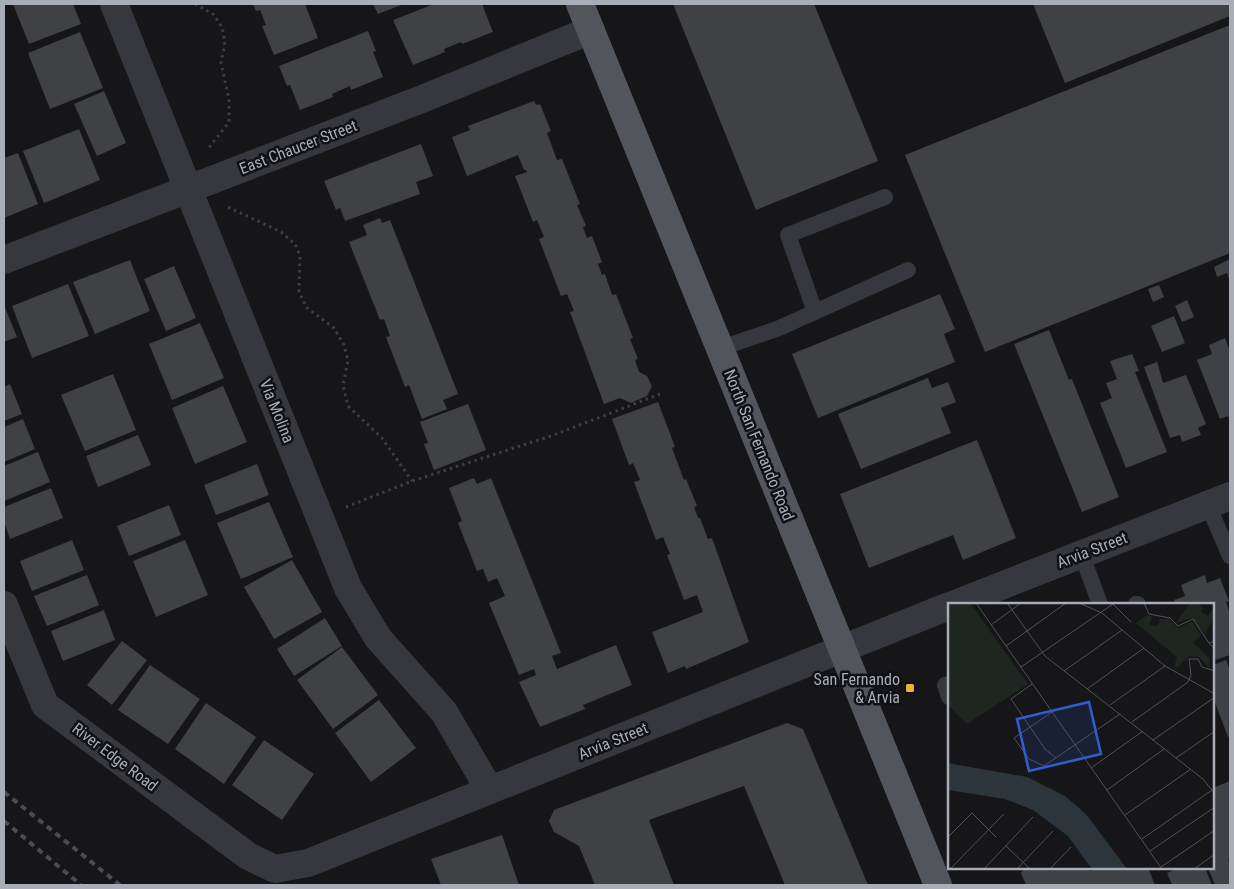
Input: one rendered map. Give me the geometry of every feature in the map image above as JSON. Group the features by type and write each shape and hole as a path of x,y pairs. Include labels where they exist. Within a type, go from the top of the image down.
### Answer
{"main road":[{"name":"North San Fernando Road","path":"580,4 938,885"}],"street":[{"name":"Via Molina","path":"114,4 348,588 378,638 444,712 490,789"},
{"name":"East Chaucer Street","path":"4,260 413,103 591,30"},
{"name":"Arvia Street","path":"960,603 993,597 1081,553 1219,501"},
{"name":"River Edge Road","path":"4,604 45,705 248,856 276,869"},
{"name":"Arvia Street","path":"276,869 308,863 948,606"}],"lane":[{"path":"815,312 788,235 885,197"},
{"path":"721,348 777,329 908,270"},
{"path":"1219,501 1230,556"},
{"path":"1081,553 1100,603"}],"path":[{"path":"195,4 213,14 222,27 225,42 221,63 229,99 229,122 207,151"},
{"path":"220,204 281,232 295,244 300,256 300,291 306,307 334,328 344,345 348,362 343,385 348,406 382,438 412,480"},
{"path":"320,517 412,480 552,436 660,394"}],"building":[{"path":"13,4 73,4 81,24 29,44"},
{"path":"253,4 305,4 318,38 274,55 262,26 266,25 260,10 256,11"},
{"path":"373,4 404,4 378,14"},
{"path":"434,4 482,4 493,32 444,49 445,52 413,65 393,20"},
{"path":"673,4 814,4 878,161 756,210"},
{"path":"1033,4 1230,4 1230,16 1065,83"},
{"path":"1230,25 1230,253 985,352 905,155"},
{"path":"368,31 376,51 373,52 383,77 351,90 350,86 332,94 333,97 300,110 290,85 287,86 279,66"},
{"path":"80,32 103,88 50,109 28,53"},
{"path":"104,91 126,143 97,156 74,104"},
{"path":"534,101 536,105 540,104 551,131 547,133 557,160 562,159 580,204 577,205 586,226 583,227 587,238 592,236 602,262 598,264 602,275 605,274 612,295 616,294 633,338 630,339 638,359 635,360 639,372 647,376 652,386 647,396 631,403 620,398 604,404 570,312 574,311 567,294 561,296 539,239 544,237 537,220 533,222 515,176 527,172 524,170 518,155 467,176 452,137 470,130 468,126"},
{"path":"79,129 100,180 44,203 23,151"},
{"path":"421,144 433,176 416,182 420,194 345,221 340,208 336,210 324,181"},
{"path":"18,153 38,204 4,218 4,158"},
{"path":"380,218 382,223 390,220 458,394 443,400 447,409 422,419 409,385 405,387 386,337 390,336 384,319 380,320 349,242 367,235 363,225"},
{"path":"1230,259 1230,281 1227,273 1217,277 1214,267"},
{"path":"130,260 150,311 95,334 73,282"},
{"path":"174,266 196,318 166,331 144,279"},
{"path":"68,284 89,336 32,358 12,306"},
{"path":"1159,285 1164,297 1153,302 1148,289"},
{"path":"940,294 955,329 944,334 955,362 818,418 792,354"},
{"path":"1187,300 1194,317 1182,322 1175,306"},
{"path":"4,305 17,337 4,342"},
{"path":"1174,316 1185,343 1162,352 1151,326"},
{"path":"200,323 224,378 172,400 149,344"},
{"path":"1049,330 1069,380 1072,379 1119,497 1082,512 1014,344"},
{"path":"1225,338 1230,352 1230,422 1228,416 1220,419 1197,360 1212,354 1209,345"},
{"path":"1132,354 1139,371 1135,372 1167,452 1126,468 1100,403 1112,398 1106,383 1117,379 1110,361"},
{"path":"1157,362 1163,383 1186,375 1206,424 1198,428 1201,435 1182,442 1180,435 1170,438 1144,367"},
{"path":"113,374 136,430 85,451 61,395"},
{"path":"928,378 932,388 948,382 956,402 941,408 951,433 861,469 838,414"},
{"path":"10,384 22,414 4,421 4,387"},
{"path":"223,386 247,442 195,464 172,408"},
{"path":"658,402 675,447 672,448 684,480 686,479 697,506 694,507 698,518 700,518 708,539 712,538 749,642 686,669 685,666 668,673 652,632 703,612 697,595 684,600 667,555 670,554 663,537 656,540 634,482 640,480 633,463 629,465 612,419"},
{"path":"468,404 486,450 434,470 424,444 428,443 420,422"},
{"path":"23,419 35,449 4,462 4,427"},
{"path":"138,435 151,465 98,487 86,456"},
{"path":"977,440 1016,538 963,560 953,535 869,568 840,494"},
{"path":"38,452 50,482 4,501 4,466"},
{"path":"257,464 269,495 216,515 204,485"},
{"path":"474,478 477,484 491,478 561,653 552,656 557,669 616,645 632,685 583,705 585,709 540,727 519,682 536,675 534,669 519,675 489,603 505,596 497,578 488,582 483,569 477,571 458,523 462,521 449,488"},
{"path":"51,488 63,518 10,539 4,522 4,507"},
{"path":"269,502 293,557 241,579 217,523"},
{"path":"169,505 181,535 129,556 117,526"},
{"path":"72,540 84,570 32,591 20,561"},
{"path":"185,540 208,595 156,617 133,561"},
{"path":"292,560 322,612 274,639 244,587"},
{"path":"87,575 99,605 47,626 34,596"},
{"path":"1205,575 1207,583 1220,578 1229,601 1226,602 1230,614 1230,655 1216,660 1214,656 1214,603 1175,603 1174,600 1185,596 1181,585"},
{"path":"104,610 115,640 63,661 51,631"},
{"path":"325,618 342,646 294,676 277,649"},
{"path":"122,641 147,660 112,705 87,685"},
{"path":"342,647 378,695 333,729 297,680"},
{"path":"1226,660 1230,670 1230,736 1228,737 1214,700 1214,665"},
{"path":"150,665 200,699 168,744 118,710"},
{"path":"379,700 416,748 371,782 335,733"},
{"path":"206,703 256,737 224,784 175,749"},
{"path":"787,723 803,729 868,885 785,885 744,786 649,820 674,885 595,885 579,846 554,832 549,821 554,810"},
{"path":"264,740 314,774 282,820 232,785"},
{"path":"1230,781 1230,858 1228,859 1230,864 1230,885 1215,885 1208,869 1214,869 1214,788"},
{"path":"502,835 519,885 441,885 431,859"},
{"path":"1023,869 1089,869 1090,871 1096,869 1148,869 1155,885 1026,885 1021,873"},
{"path":"1177,869 1205,869 1212,885 1172,885 1167,873"}],"railway":[{"path":"4,792 120,885"},
{"path":"4,821 81,885"}],"place":[{"name":"San Fernando & Arvia","path":"910,688"}]}
